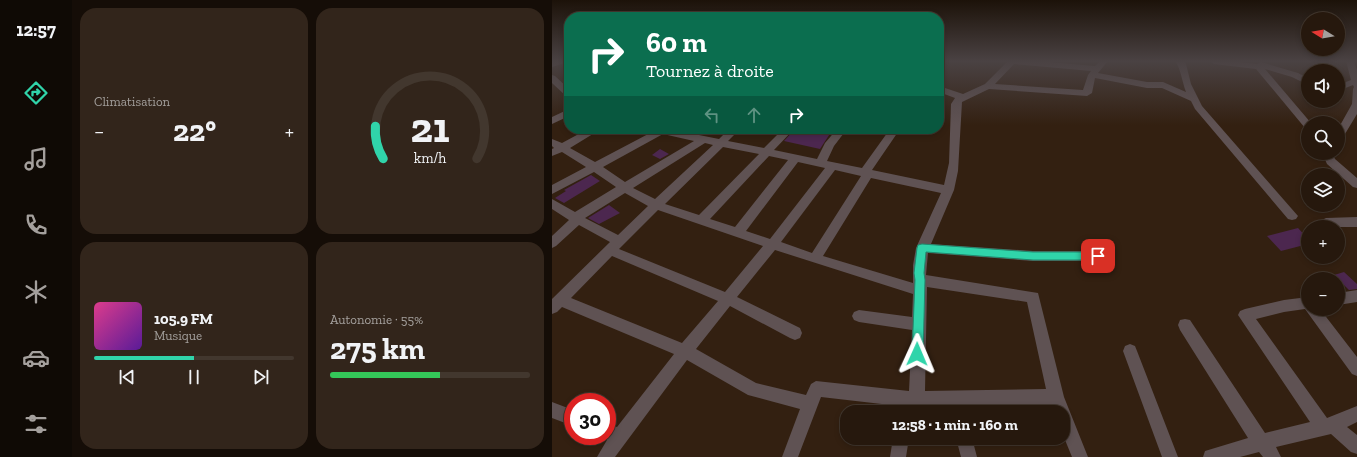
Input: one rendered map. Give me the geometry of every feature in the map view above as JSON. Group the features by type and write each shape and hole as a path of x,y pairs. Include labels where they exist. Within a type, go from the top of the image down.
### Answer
{"street":[{"path":"910,403 918,324 920,285 919,273 922,248 948,190 953,171 956,104 962,97 976,92 988,86 992,82"},
{"path":"988,86 1087,93 1091,82"},
{"path":"1136,82 1173,89 1195,100"},
{"path":"1187,82 1198,107 1292,216"},
{"path":"1271,82 1301,118"},
{"path":"1345,87 1357,85 1357,104 1354,113 1345,126"},
{"path":"944,91 962,97"},
{"path":"552,120 564,114"},
{"path":"555,148 585,134"},
{"path":"552,190 595,167 651,134"},
{"path":"682,134 948,190"},
{"path":"730,134 556,304 685,351 753,390 810,404"},
{"path":"701,221 784,134"},
{"path":"616,433 772,245 827,165 829,145 838,134"},
{"path":"815,259 892,134"},
{"path":"552,243 577,219 704,139"},
{"path":"555,148 595,167 625,188 656,206 815,259 920,285 1033,297 1056,397 1060,405"},
{"path":"737,233 796,158"},
{"path":"1330,160 1357,184"},
{"path":"552,203 614,246 762,314 795,333"},
{"path":"1345,222 1357,222"},
{"path":"922,248 1033,256 1098,256"},
{"path":"1345,298 1357,296"},
{"path":"1301,305 1284,306 1245,315 1328,426 1357,446"},
{"path":"859,316 918,324"},
{"path":"1317,316 1357,369"},
{"path":"1185,326 1252,429 1273,457"},
{"path":"1130,351 1170,457"},
{"path":"790,457 816,389 910,403 955,405 1056,397"},
{"path":"552,410 564,415"},
{"path":"1211,457 1328,426 1357,414"},
{"path":"1070,431 1080,457"},
{"path":"605,457 610,445"},
{"path":"898,457 900,445"},
{"path":"966,445 970,457"}],"building":[{"path":"790,134 830,134 820,149 784,141"},
{"path":"660,149 669,154 660,159 652,155"},
{"path":"591,175 600,181 564,203 555,198 566,191 564,190"},
{"path":"609,205 620,213 599,224 588,218"},
{"path":"1298,228 1301,231 1301,246 1281,251 1267,236"},
{"path":"1345,273 1357,284 1357,289 1349,290 1345,286"}],"route":[{"path":"917,354 919,273 922,248 1033,256 1098,256"}]}
